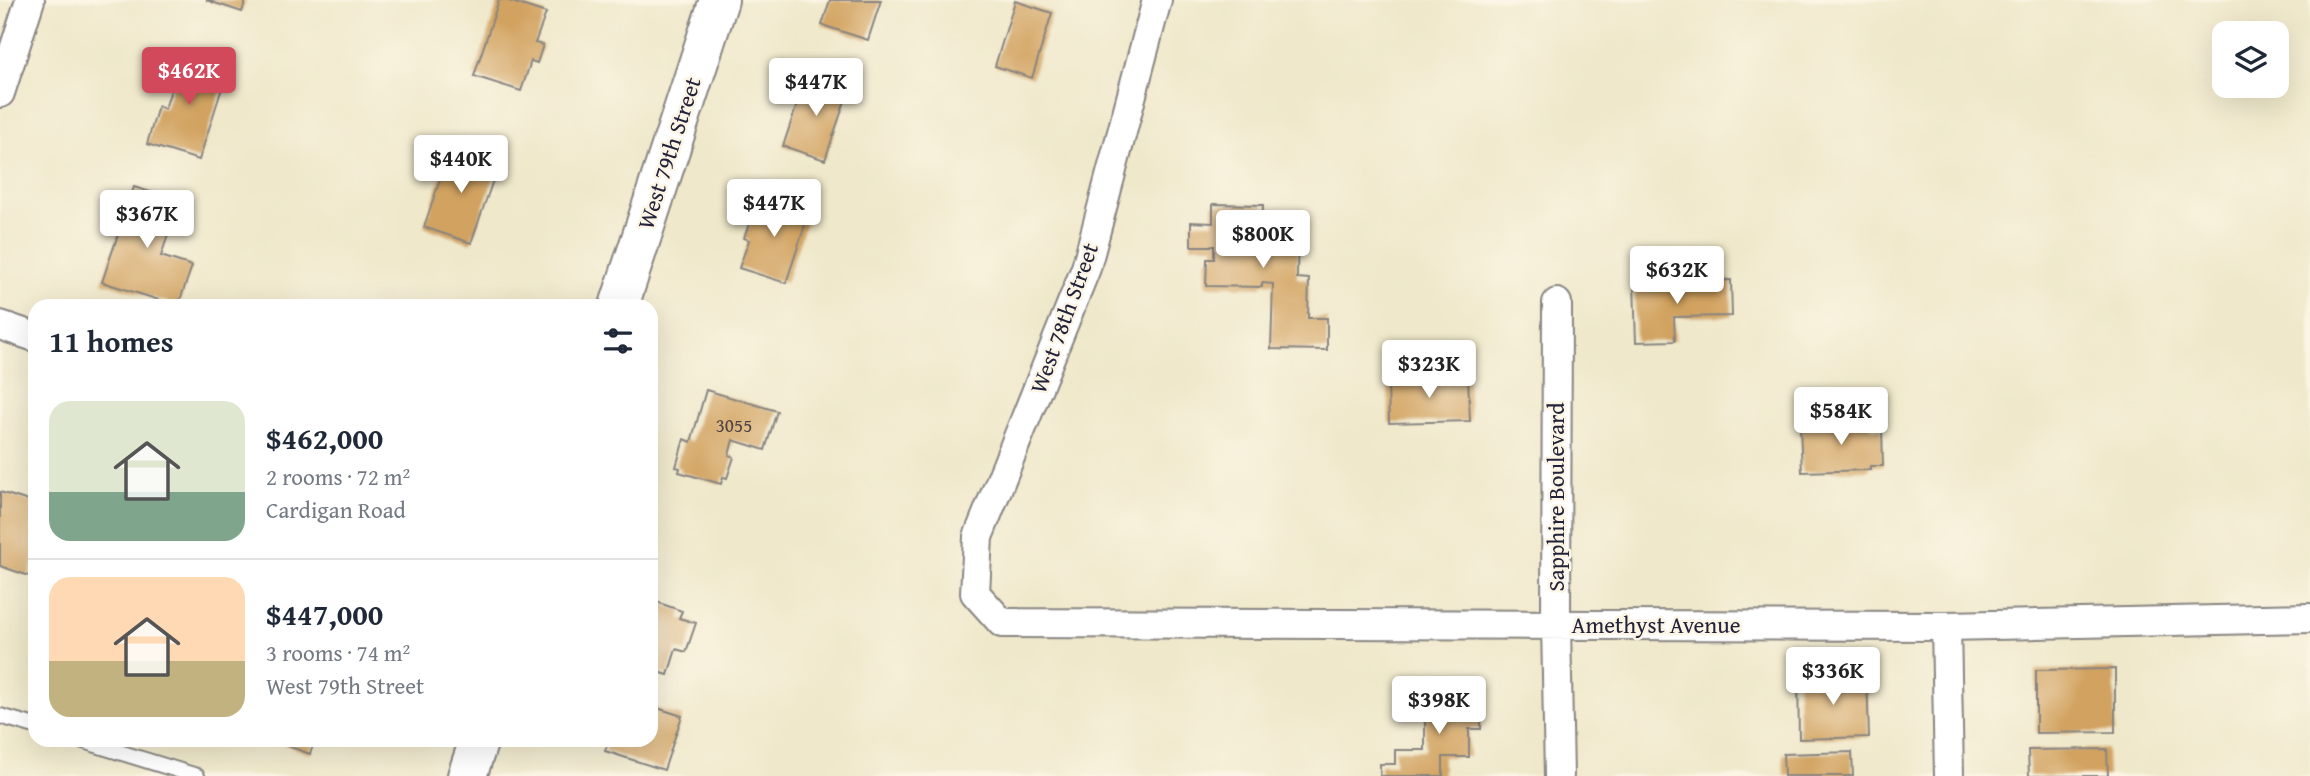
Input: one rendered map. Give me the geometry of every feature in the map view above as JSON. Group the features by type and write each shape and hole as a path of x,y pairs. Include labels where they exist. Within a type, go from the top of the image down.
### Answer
{"main road":[{"name":"West 79th Street","path":"622,299 719,0"},
{"path":"467,776 476,747"}],"street":[{"path":"0,93 30,0"},
{"name":"West 78th Street","path":"1002,623 975,593 978,537 1086,268 1157,0"},
{"name":"Sapphire Boulevard","path":"1557,303 1556,625 1559,776"},
{"path":"0,325 28,335"},
{"name":"Amethyst Avenue","path":"1002,623 1946,626 2310,618"},
{"path":"1946,626 1949,776"}],"lane":[{"path":"0,716 28,724"},
{"path":"103,747 197,776"}],"building":[{"path":"206,0 246,0 242,12"},
{"path":"499,0 546,13 535,43 543,45 537,63 531,61 521,91 474,76"},
{"path":"830,0 881,0 868,40 822,25"},
{"path":"1015,1 1052,13 1032,78 995,66"},
{"path":"183,51 229,66 199,160 147,144 158,106 165,109"},
{"path":"807,75 849,89 825,160 783,146"},
{"path":"451,147 499,163 471,243 424,227"},
{"path":"134,187 179,201 161,256 192,266 180,299 156,299 102,282"},
{"path":"765,195 810,210 786,283 739,268 749,240 744,238 750,221 756,223"},
{"path":"1213,204 1263,205 1262,230 1273,230 1274,218 1298,219 1297,278 1309,279 1308,318 1327,318 1327,350 1271,349 1273,284 1262,283 1262,287 1206,286 1207,259 1214,259 1214,246 1191,246 1191,222 1213,223"},
{"path":"1731,280 1732,316 1674,317 1675,341 1636,342 1634,283"},
{"path":"1468,377 1470,421 1389,423 1388,379"},
{"path":"706,390 777,411 765,450 733,440 729,455 734,457 727,478 723,477 721,484 679,472 680,468 676,467 684,439 691,442"},
{"path":"1870,423 1871,428 1882,428 1883,466 1870,466 1870,470 1802,472 1800,425"},
{"path":"0,492 28,501 28,576 0,566"},
{"path":"658,602 682,611 679,618 696,623 686,652 676,649 668,675 658,672"},
{"path":"2115,669 2115,732 2036,733 2036,670"},
{"path":"1867,675 1869,737 1799,739 1798,676"},
{"path":"1425,693 1471,694 1470,703 1481,703 1481,729 1469,729 1469,757 1443,757 1443,776 1380,776 1380,764 1395,764 1395,750 1425,750"},
{"path":"658,708 682,716 664,770 605,751 606,747 658,747"},
{"path":"290,747 312,747 310,754"},
{"path":"2107,749 2108,776 2029,776 2028,750"},
{"path":"1852,752 1853,776 1784,776 1783,754"}]}
